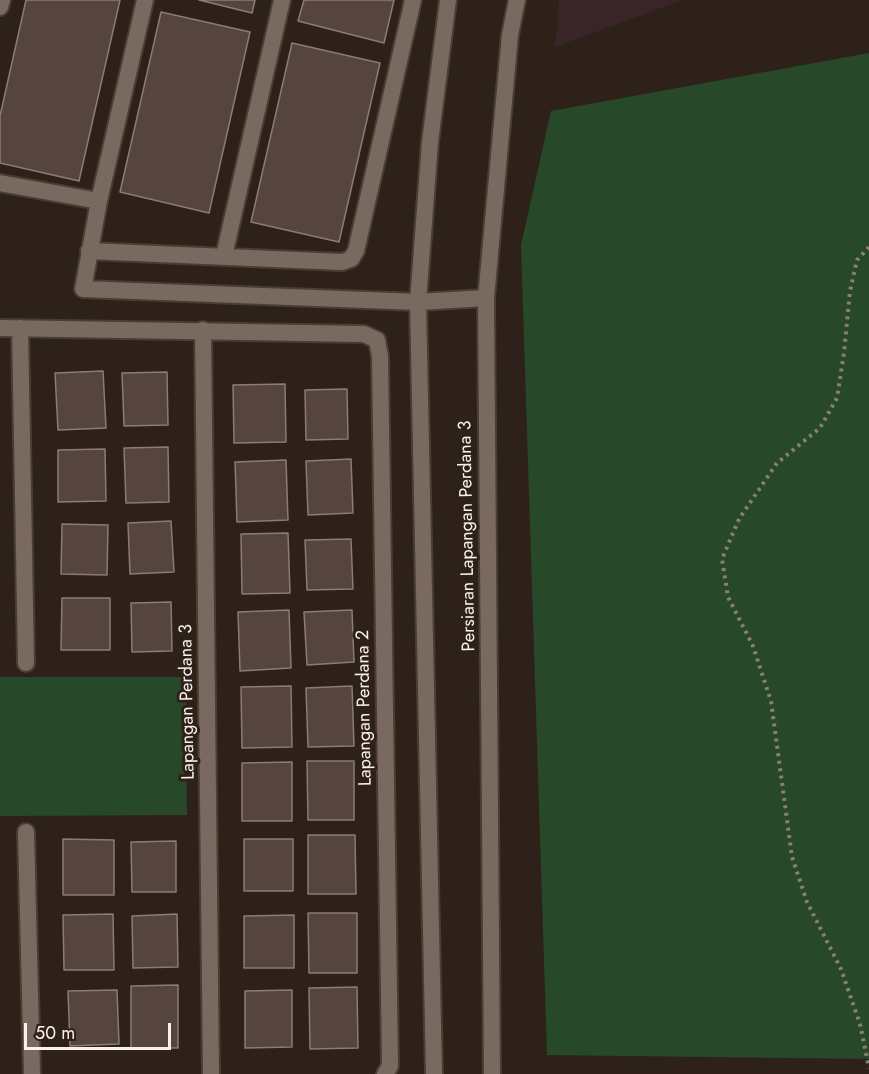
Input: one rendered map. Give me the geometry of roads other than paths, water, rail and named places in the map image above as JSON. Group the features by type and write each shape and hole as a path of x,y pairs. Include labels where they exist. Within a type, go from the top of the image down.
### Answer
{"street":[{"path":"0,7 2,0"},
{"path":"145,0 99,201 83,289 418,302 486,298"},
{"path":"224,256 282,0"},
{"path":"89,251 347,262 354,255 413,0"},
{"path":"434,1074 418,302 430,142 448,0"},
{"name":"Persiaran Lapangan Perdana 3","path":"492,1074 486,298 510,35 517,0"},
{"path":"0,183 99,201"},
{"path":"0,328 203,330"},
{"path":"20,328 26,663"},
{"name":"Lapangan Perdana 2","path":"203,330 364,334 377,340 380,368 390,1066 385,1074"},
{"name":"Lapangan Perdana 3","path":"203,330 211,1074"},
{"path":"26,832 32,1074"}]}
